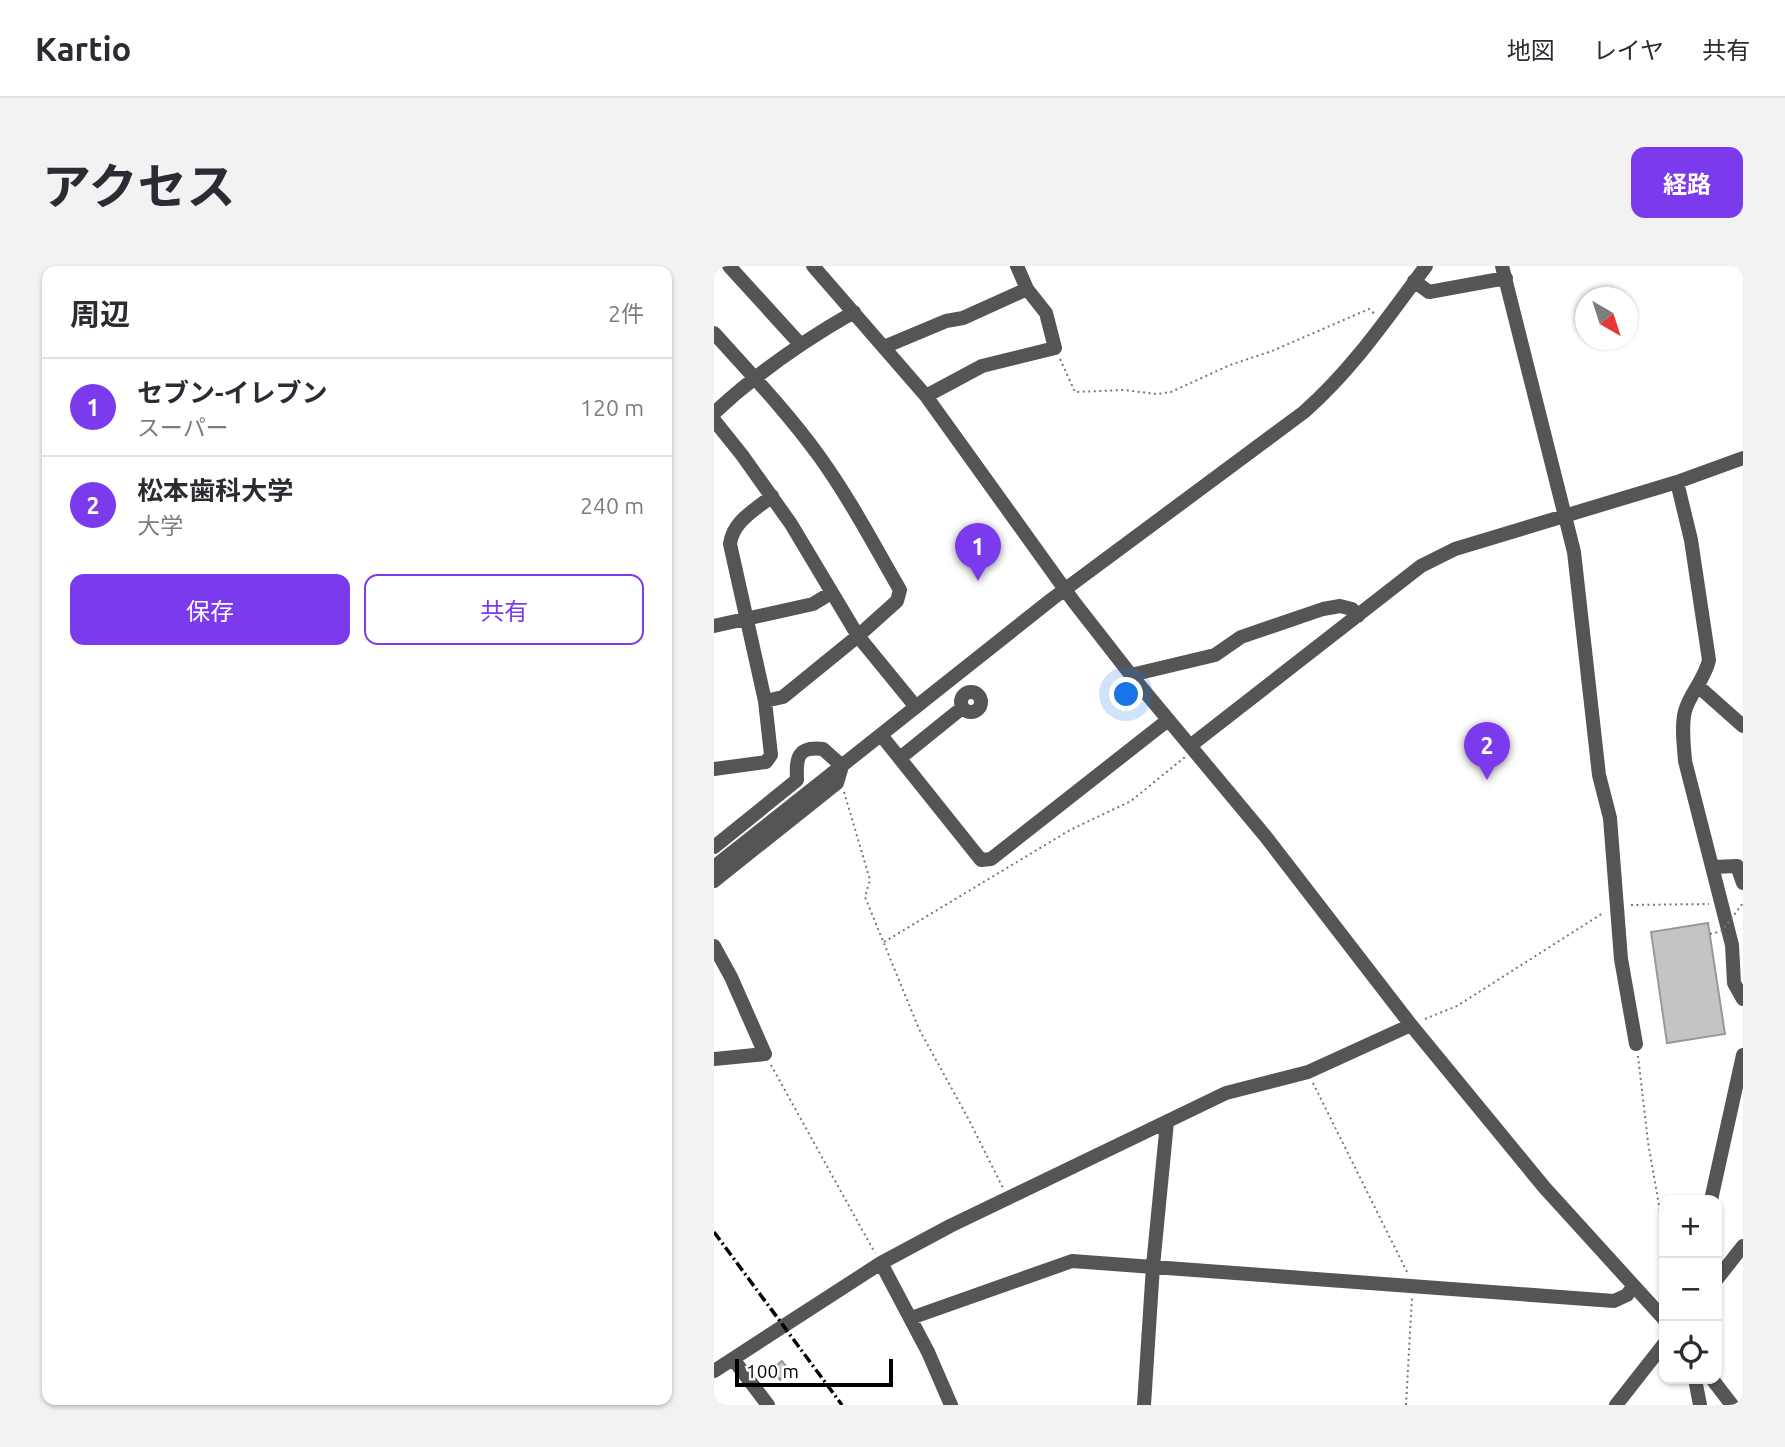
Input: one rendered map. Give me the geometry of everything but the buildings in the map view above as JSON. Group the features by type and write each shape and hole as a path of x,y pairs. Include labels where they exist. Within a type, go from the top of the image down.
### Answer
{"street":[{"path":"729,266 800,344"},
{"path":"813,266 926,397 1131,675 1235,800 1411,1025 1544,1187 1659,1315"},
{"path":"926,397 982,366 1055,348 1046,313 1027,289 1017,266"},
{"path":"714,867 1066,589 1304,412 1340,378 1426,266"},
{"path":"1414,281 1429,292 1504,272 1574,552 1599,775 1610,818 1621,959 1636,1044"},
{"path":"884,347 946,321 963,318 1027,289"},
{"path":"714,412 753,377 800,344 854,312"},
{"path":"714,333 797,427 820,458 853,508 900,590 897,601 858,636 783,697 765,701"},
{"path":"714,421 791,524 858,636 916,707"},
{"path":"1190,747 1421,566 1455,549 1677,482 1743,458"},
{"path":"1677,482 1691,540 1709,660 1699,687 1686,709 1683,731 1685,761 1732,945 1734,983 1743,999"},
{"path":"714,769 766,762 771,755 765,701 730,544 731,535 739,522 772,496"},
{"path":"714,626 813,604 831,593"},
{"path":"1131,675 1215,655 1241,637 1324,609 1340,606 1352,609 1358,615"},
{"path":"1699,687 1743,726"},
{"path":"900,758 962,708"},
{"path":"881,735 981,860 986,861 1168,720"},
{"path":"714,847 797,780 796,764 799,754 806,750 823,749 842,766"},
{"path":"714,880 837,783 842,766"},
{"path":"1713,867 1737,866 1743,883"},
{"path":"1732,945 1743,958"},
{"path":"714,946 731,977 765,1054 714,1059"},
{"path":"714,1371 881,1263 1008,1198 1226,1093 1308,1072 1411,1025"},
{"path":"1712,1195 1743,1055"},
{"path":"1144,1405 1153,1266 1167,1122"},
{"path":"1722,1273 1743,1246"},
{"path":"911,1318 1072,1261 1614,1301 1627,1295 1633,1287"},
{"path":"881,1263 911,1318 951,1405"},
{"path":"1616,1405 1659,1350"},
{"path":"733,1359 768,1405"},
{"path":"1696,1384 1700,1405"},
{"path":"1716,1384 1732,1405"}],"path":[{"path":"1055,348 1075,392 1124,390 1157,394 1171,392 1368,309 1384,321"},
{"path":"884,942 1070,830 1130,800 1184,758 1190,747"},
{"path":"837,783 843,791 870,880 865,897 919,1029 970,1120 1008,1198"},
{"path":"1710,934 1722,932 1743,903"},
{"path":"1411,1025 1466,1000 1616,905 1722,904"},
{"path":"1636,1044 1659,1205"},
{"path":"765,1054 881,1263"},
{"path":"1308,1072 1413,1286 1406,1405"}],"railway":[{"path":"714,1232 842,1405"}],"place":[{"name":"セブン-イレブン","path":"978,581"},
{"name":"松本歯科大学","path":"1487,780"}]}
